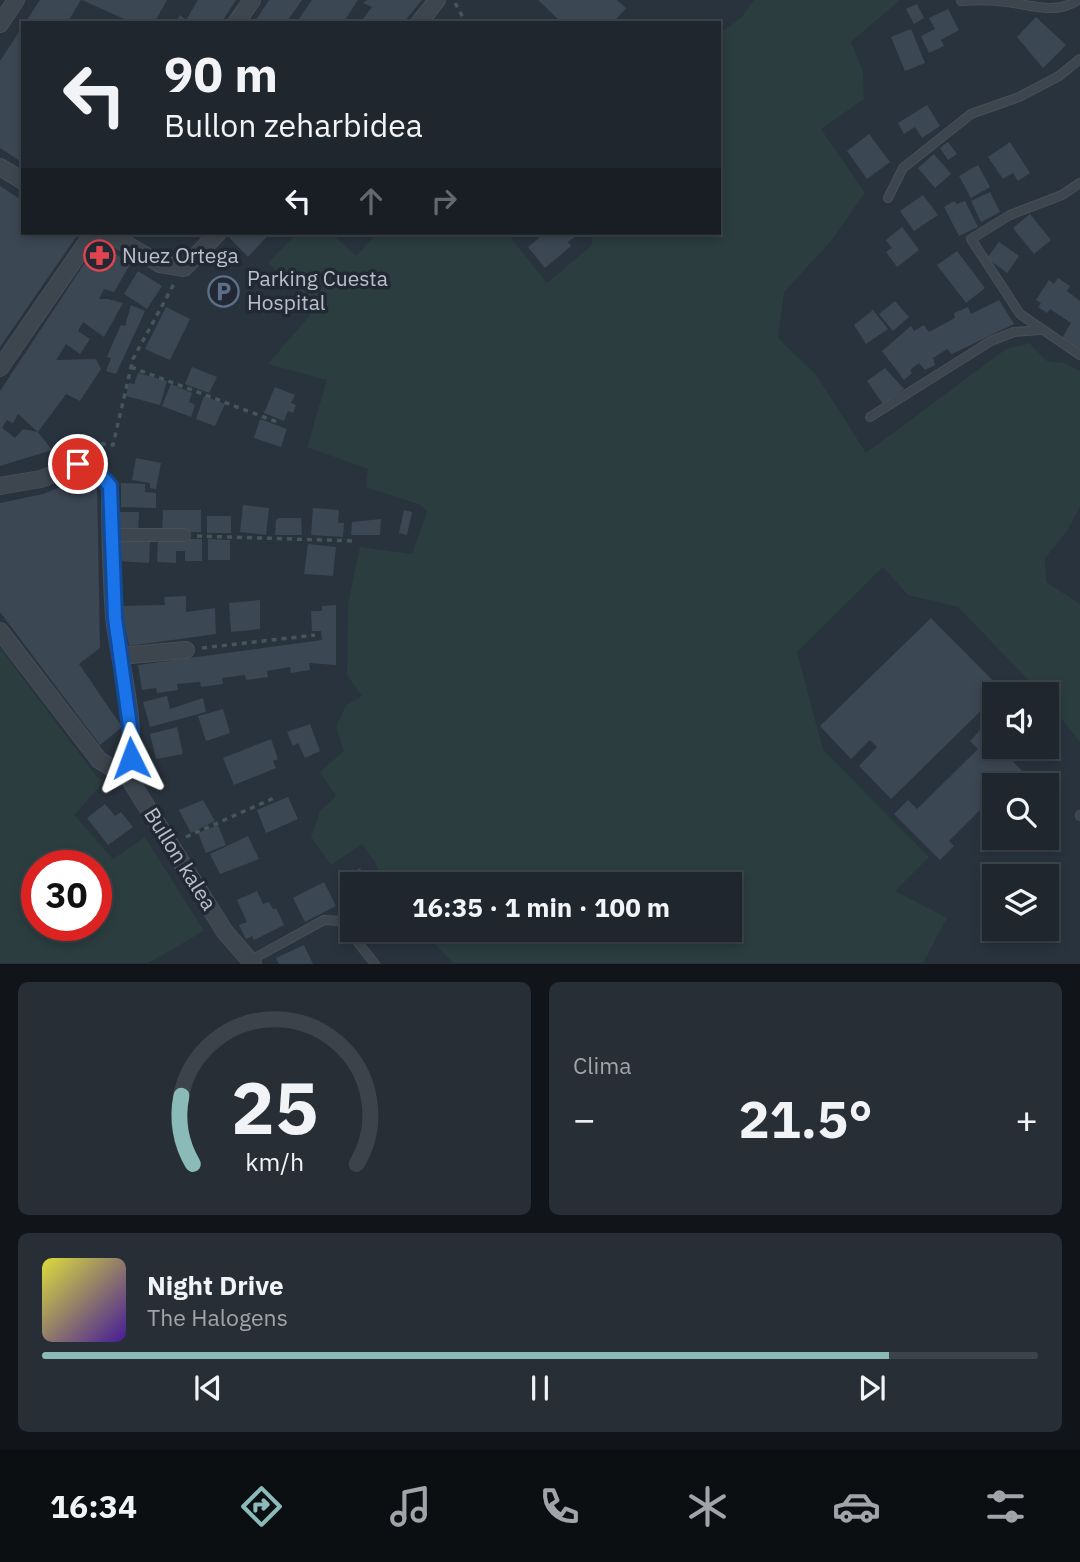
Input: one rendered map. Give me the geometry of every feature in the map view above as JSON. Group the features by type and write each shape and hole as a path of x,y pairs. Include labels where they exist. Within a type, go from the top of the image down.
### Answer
{"street":[{"path":"0,24 16,0"},
{"path":"237,21 252,0"},
{"path":"421,21 437,0"},
{"path":"0,167 21,180"},
{"path":"0,368 92,235"},
{"path":"110,235 160,264 184,268 216,235"},
{"path":"0,486 41,479 78,464 97,471 110,486 110,535 120,656 131,734 131,758 125,772"},
{"path":"110,535 184,536"},
{"name":"Bullon kalea","path":"0,631 99,760 117,771 125,772 225,932 252,962"},
{"path":"120,656 186,650"}],"lane":[{"path":"961,1 988,0 1035,8 1065,8 1078,0"},
{"path":"888,198 903,168 971,114 1019,97 1059,76 1080,58"},
{"path":"1080,183 1062,195 1010,215 971,239 1020,314 1080,355"},
{"path":"870,416 991,341 1013,332 1041,330"},
{"path":"252,962 324,920 341,921 375,964"}],"path":[{"path":"453,0 465,21"},
{"path":"86,442 113,445 131,367 184,268"},
{"path":"131,367 277,422"},
{"path":"184,536 355,541"},
{"path":"186,650 315,635"},
{"path":"171,844 274,798"}],"shaded area":[{"path":"754,0 900,0 851,42 863,72 864,99 821,129 865,193 831,241 784,292 778,338 817,376 866,453 1006,349 1029,343 1047,361 1064,363 1080,371 1080,507 1067,531 1045,558 1046,582 1080,604 1080,742 1059,715 1059,682 1030,682 958,607 908,595 883,567 797,652 823,750 929,857 895,891 947,918 923,963 453,963 433,942 742,942 742,872 379,872 362,844 331,865 311,837 320,811 336,796 320,772 344,751 336,727 346,705 362,696 347,675 348,604 360,547 412,554 427,512 421,505 366,487 368,469 307,447 327,380 268,364 318,306 268,263 295,235 333,235 356,256 375,235 514,235 511,238 547,283 592,245 593,235 721,235 721,33 742,17"},
{"path":"0,648 97,777 105,781 74,815 105,850 21,850 21,941 112,941 112,858 145,837 204,931 148,963 0,963"}],"building":[{"path":"40,0 81,0 68,21 26,21"},
{"path":"82,0 167,0 155,21 129,21"},
{"path":"198,0 236,0 222,21 176,21 180,15 186,20"},
{"path":"269,0 302,0 287,21 255,21"},
{"path":"312,0 358,0 344,21 297,21"},
{"path":"367,0 422,0 405,21 362,21 372,7 363,3"},
{"path":"538,0 617,0 626,8 615,21 559,20"},
{"path":"917,4 924,18 914,24 906,9"},
{"path":"948,9 959,30 941,40 944,46 929,53 921,36 935,29 929,18"},
{"path":"1036,17 1066,45 1043,68 1017,37"},
{"path":"21,29 21,162 0,148 0,61"},
{"path":"911,29 925,63 905,71 891,37"},
{"path":"927,105 940,126 922,138 915,127 904,134 898,123"},
{"path":"869,134 890,162 867,179 847,151"},
{"path":"948,142 957,154 948,160 940,148"},
{"path":"1010,142 1030,173 1018,181 1013,173 1003,179 988,157"},
{"path":"934,154 951,174 935,188 918,168"},
{"path":"978,165 990,187 971,198 959,176"},
{"path":"0,186 21,200 21,235 76,237 0,347"},
{"path":"990,192 1000,212 981,222 971,201"},
{"path":"923,195 938,215 914,231 900,211"},
{"path":"954,201 957,204 965,201 978,227 959,236 944,207"},
{"path":"1030,214 1051,240 1034,254 1013,228"},
{"path":"902,227 919,250 897,267 886,252 892,248 886,240"},
{"path":"227,235 268,235 248,257"},
{"path":"543,235 577,235 568,242 571,246 545,268 528,247"},
{"path":"999,242 1019,256 1007,273 987,258"},
{"path":"105,248 131,263 114,292 104,289 99,299 123,303 104,337 83,322 78,331 90,339 80,354 66,344 56,360 96,359 101,369 80,401 66,394 38,432 52,450 0,466 0,391 90,255 95,250","holes":["18,414 38,432 23,429 15,438 2,428 7,420 13,423"]},
{"path":"957,251 985,288 966,303 937,265"},
{"path":"138,271 162,286 147,309 124,294"},
{"path":"1058,278 1070,286 1067,291 1080,301 1080,349 1062,338 1071,323 1050,309 1047,313 1038,307 1041,303 1036,300 1049,280 1054,284"},
{"path":"999,300 1014,324 952,354 947,349 933,358 935,365 925,370 919,363 910,370 912,373 904,380 882,351 911,326 914,331 924,325 929,332 955,318 954,313 968,307 971,314"},
{"path":"895,301 909,317 893,331 879,314"},
{"path":"131,305 145,311 116,374 106,371 111,358 107,357 121,325 125,326"},
{"path":"166,307 190,319 170,360 145,349"},
{"path":"873,310 888,329 866,344 854,325"},
{"path":"192,367 217,377 209,393 185,384"},
{"path":"885,368 904,389 883,404 867,381"},
{"path":"138,373 167,381 160,405 126,396 129,383 134,384"},
{"path":"171,384 192,393 189,402 195,405 191,417 162,406"},
{"path":"275,387 295,395 291,403 296,405 293,413 288,411 284,421 264,413"},
{"path":"204,396 225,404 215,426 196,419"},
{"path":"260,419 287,429 281,447 254,438"},
{"path":"136,458 161,463 156,489 150,488 150,483 132,480"},
{"path":"84,474 97,484 100,648 79,664 122,727 100,745 0,612 0,503 43,494 73,482"},
{"path":"121,483 145,484 145,492 156,493 156,508 121,507"},
{"path":"243,505 269,508 266,535 240,532"},
{"path":"313,508 339,510 338,523 344,523 343,537 311,535"},
{"path":"163,510 201,510 201,532 162,532"},
{"path":"404,510 412,512 407,535 399,533"},
{"path":"119,512 139,512 138,532 119,533"},
{"path":"207,516 231,516 231,533 207,533"},
{"path":"301,518 302,535 275,535 276,520"},
{"path":"381,519 380,535 351,535 352,522"},
{"path":"119,539 150,540 149,563 119,561"},
{"path":"158,539 202,539 202,561 185,561 185,551 176,551 176,563 157,562"},
{"path":"208,539 230,540 230,560 208,560"},
{"path":"308,544 336,547 333,576 304,574"},
{"path":"186,596 186,612 215,608 216,634 129,646 121,606 165,605 164,597"},
{"path":"260,600 260,629 231,632 229,603"},
{"path":"336,605 336,665 309,663 310,670 291,673 290,667 267,671 268,677 246,680 245,675 222,678 223,684 201,687 200,682 177,684 178,690 157,693 156,688 142,690 138,665 322,640 321,631 312,631 311,611 322,611 322,606"},
{"path":"931,618 994,682 982,682 982,710 891,799 859,766 877,747 870,740 851,759 820,726"},
{"path":"167,696 170,709 203,698 206,712 150,727 143,702"},
{"path":"223,709 230,733 206,741 198,716"},
{"path":"310,724 320,751 305,758 298,743 293,746 287,732"},
{"path":"177,727 183,754 156,759 150,734"},
{"path":"981,729 982,759 1011,759 1024,773 982,773 982,808 949,841 954,846 940,860 894,814 908,800 917,809 978,749 970,741"},
{"path":"271,739 278,759 273,761 276,768 234,785 223,758"},
{"path":"288,797 298,819 266,833 257,810"},
{"path":"203,800 215,821 191,833 179,810"},
{"path":"105,804 115,816 121,812 133,827 108,845 87,818"},
{"path":"218,825 226,845 206,853 198,833"},
{"path":"248,836 259,859 220,874 210,854"},
{"path":"324,882 336,906 305,922 293,898"},
{"path":"257,891 263,904 269,902 273,909 276,908 284,925 254,940 252,936 246,939 239,925 247,922 237,900"},
{"path":"304,945 313,964 279,964 276,958"}],"place":[{"name":"Nuez Ortega","path":"99,256"},
{"name":"Parking Cuesta Hospital","path":"224,291"}],"route":[{"path":"78,464 97,471 110,486 115,618 131,734 131,758"}]}
